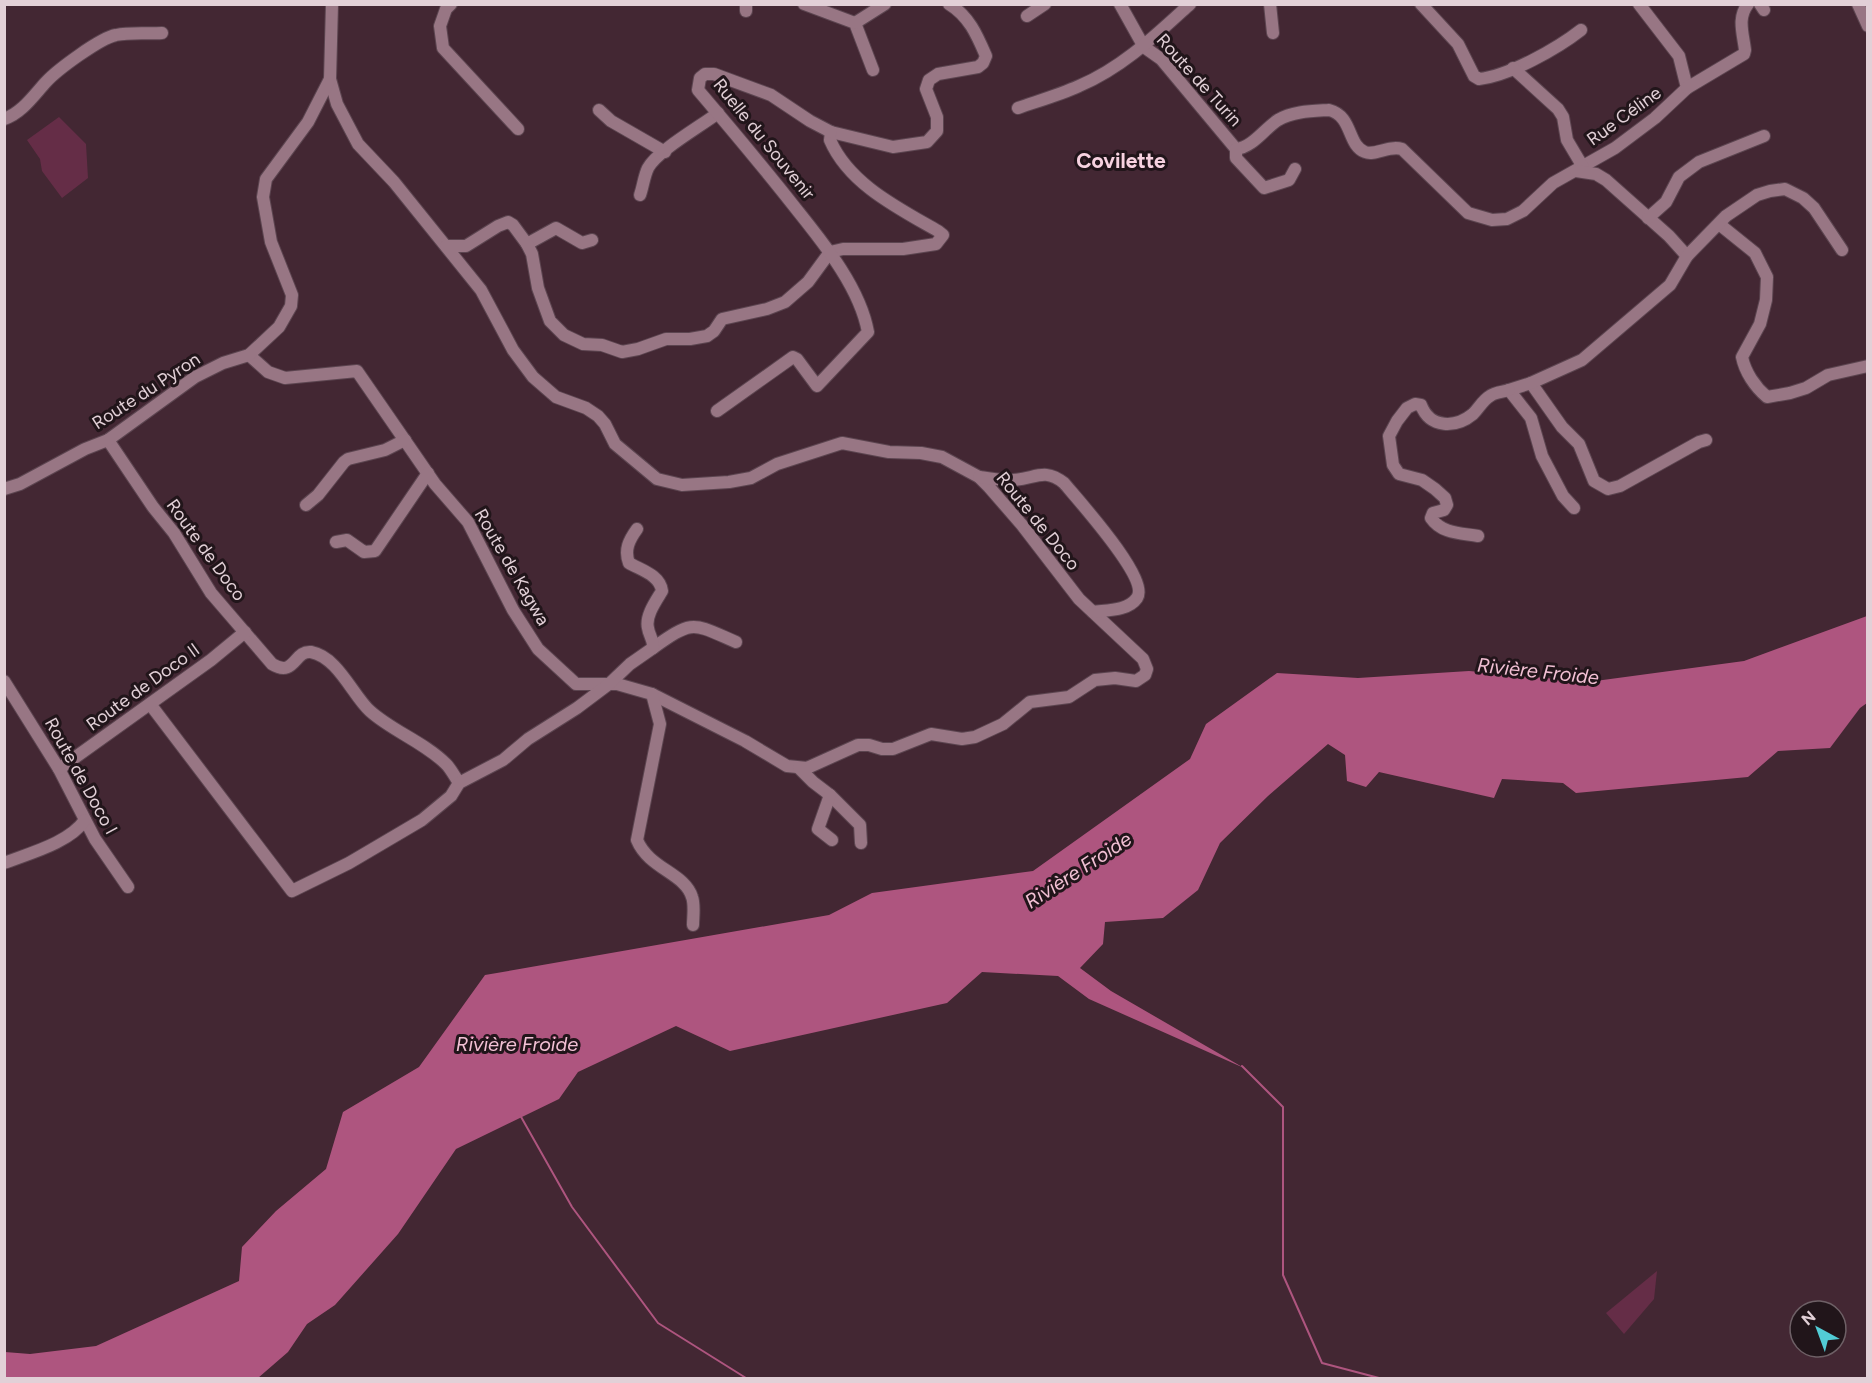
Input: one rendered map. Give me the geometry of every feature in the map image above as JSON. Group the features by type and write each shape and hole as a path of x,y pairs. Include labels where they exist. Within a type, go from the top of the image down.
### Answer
{"street":[{"name":"Route du Pyron","path":"4,489 20,484 85,449 108,440 195,377 223,363 249,355 279,327 291,306 292,296 271,242 263,197 266,179 308,122 330,79 332,4"},
{"path":"451,4 446,9 440,26 443,48 518,129"},
{"path":"804,4 855,23 873,70"},
{"path":"855,23 885,4"},
{"path":"446,246 466,246 498,226 508,222 513,225 532,255 538,288 550,321 564,335 583,344 602,345 622,352 666,339 707,336 722,320 785,302 808,282 830,252 843,249 903,249 936,244 943,235 878,195 848,167 830,140 831,132 893,147 927,142 937,131 937,117 926,89 929,80 938,74 978,67 986,56 976,33 961,11 949,4"},
{"path":"1027,16 1045,4"},
{"name":"Route de Turin","path":"1120,4 1144,47 1161,59 1236,148 1244,148 1277,121 1288,115 1336,111 1344,118 1358,147 1363,151 1369,153 1391,147 1402,149 1468,213 1492,220 1508,219 1523,211 1553,183 1582,168"},
{"path":"1018,108 1080,86 1112,69 1144,47 1190,4"},
{"path":"1270,4 1273,33"},
{"path":"1420,4 1458,44 1474,76 1479,80 1513,68 1563,44 1581,30"},
{"name":"Rue Céline","path":"1582,168 1615,148 1655,118 1688,88 1679,56 1639,4"},
{"path":"1688,88 1744,54 1741,21 1742,13 1748,4"},
{"path":"1858,4 1868,26"},
{"path":"4,119 27,104 52,76 105,39 116,35 162,33"},
{"path":"1513,68 1558,109 1563,117 1567,140 1582,168 1606,180 1669,236 1687,256"},
{"name":"Ruelle du Souvenir","path":"717,411 793,357 797,359 816,386 868,332 865,313 830,252 758,160 698,90 700,78 705,74 714,74 771,95 831,132"},
{"name":"Route de Doco","path":"330,79 337,104 358,144 394,182 481,290 513,350 533,377 556,397 586,408 598,417 605,424 615,444 657,479 682,485 751,478 777,464 842,443 888,452 921,453 942,457 979,477 1022,525 1066,584 1147,664 1148,669 1142,679 1136,681 1115,678 1095,680 1069,697 1030,702 1023,705 1003,724 975,737 962,739 931,734 893,749 858,745 807,768 799,768"},
{"path":"599,110 611,121 665,152"},
{"path":"640,195 648,169 665,152 718,113"},
{"path":"1648,218 1666,202 1679,177 1700,162 1764,136"},
{"path":"1236,148 1236,158 1264,188 1286,181 1294,170"},
{"path":"1478,536 1447,531 1434,523 1431,518 1433,513 1444,510 1447,505 1445,498 1422,480 1399,474 1393,465 1389,436 1407,408 1415,404 1421,405 1428,417 1447,425 1458,423 1473,414 1491,395 1531,383 1582,360 1670,285 1687,256 1726,216 1757,195 1770,190 1785,189 1803,198 1814,208 1842,250"},
{"path":"1719,224 1755,253 1767,277 1766,300 1760,324 1742,357 1751,379 1759,390 1767,397 1790,393 1806,388 1828,375 1868,366"},
{"path":"527,244 556,228 582,243 592,240"},
{"name":"Route de Kagwa","path":"249,355 268,372 285,378 357,371 428,473 468,522 513,610 538,649 576,684 617,684 652,694"},
{"path":"1531,383 1562,427 1579,444 1594,481 1608,489 1620,486 1706,440"},
{"path":"1509,390 1531,418 1542,456 1555,483 1574,508"},
{"name":"Route de Doco","path":"108,440 153,507 174,533 211,592 272,664 280,669 287,668 305,653 311,652 322,657 346,678 369,710 447,764 459,783"},
{"path":"306,505 318,495 348,459 385,450 405,440"},
{"path":"336,542 347,540 364,552 375,551 428,473"},
{"path":"979,477 1014,480 1041,474 1055,476 1064,483 1115,546 1139,586 1136,600 1128,606 1093,612"},
{"path":"637,529 627,544 627,559 629,563 658,579 662,591 647,621 654,643 653,648"},
{"path":"150,704 292,891 349,863 422,820 451,796 459,783 503,760 528,739 577,708 609,684 630,664 679,630 700,626 736,642"},
{"name":"Route de Doco II","path":"59,769 211,660 245,632"},
{"name":"Route de Doco I","path":"4,681 59,769 95,840 128,887"},
{"path":"652,694 744,741 787,766 799,768 860,825 861,843"},
{"path":"652,694 660,724 637,840 641,851 649,860 686,886 693,898 693,925"},
{"path":"830,795 818,829 832,840"},
{"path":"4,863 71,834 85,820"}],"shaded area":[{"path":"59,117 86,144 88,178 62,198 42,171 40,159 27,140"},
{"path":"1657,1271 1654,1299 1624,1334 1606,1313"}],"water":[{"name":"Rivière Froide","path":"1867,616 1867,703 1860,708 1830,748 1778,751 1748,777 1576,793 1563,783 1502,779 1494,798 1379,772 1366,787 1347,781 1345,755 1328,744 1268,796 1220,843 1198,890 1163,918 1105,922 1103,944 1080,968 1111,991 1244,1068 1089,999 1058,976 982,972 947,1003 730,1051 676,1026 578,1072 559,1099 456,1149 398,1234 335,1305 307,1324 288,1352 258,1378 5,1378 5,1352 30,1354 96,1346 239,1281 242,1247 276,1211 326,1169 343,1112 419,1067 485,975 829,915 872,893 1033,871 1190,759 1206,724 1277,673 1358,678 1469,671 1588,682 1744,661"}],"waterway":[{"path":"1242,1066 1283,1107 1283,1275 1322,1363 1379,1378"},
{"path":"520,1115 572,1207 658,1323 746,1378"}],"district":[{"name":"Covilette","path":"1121,160"}]}
